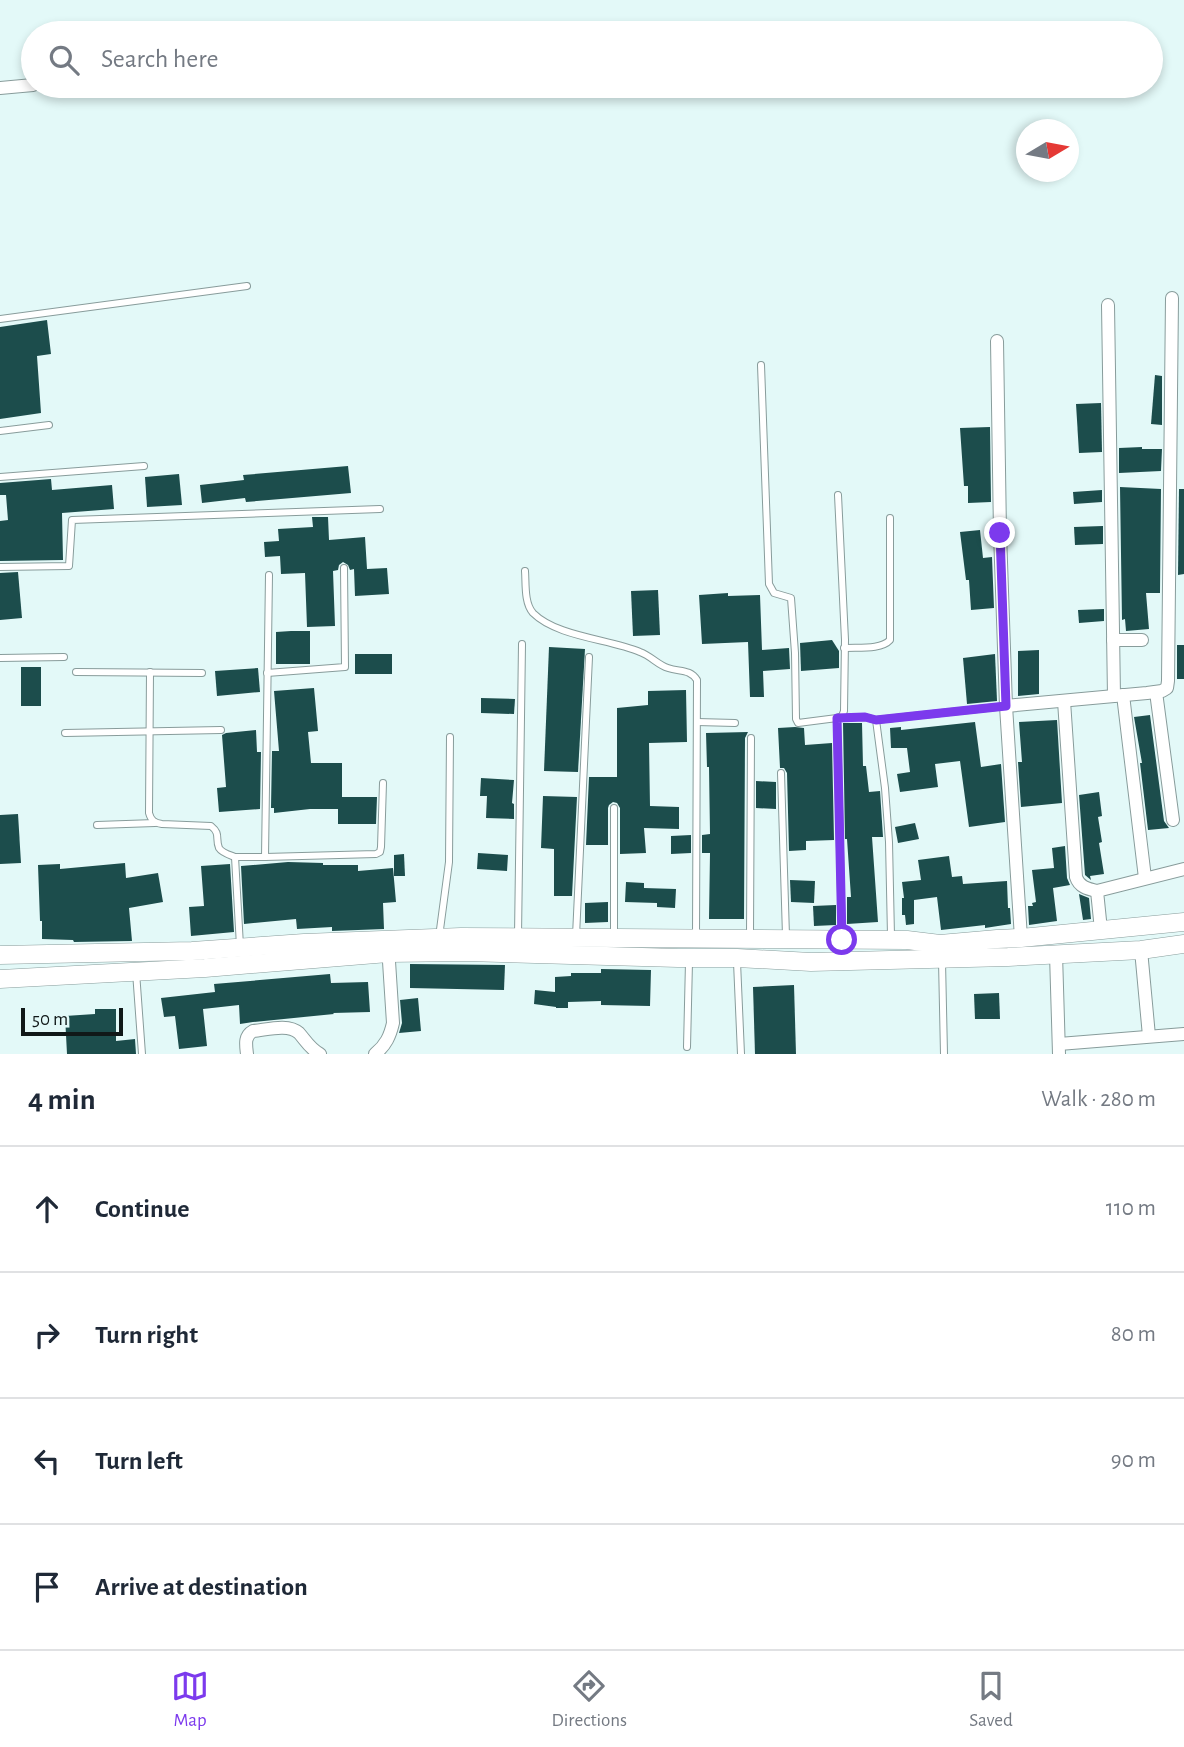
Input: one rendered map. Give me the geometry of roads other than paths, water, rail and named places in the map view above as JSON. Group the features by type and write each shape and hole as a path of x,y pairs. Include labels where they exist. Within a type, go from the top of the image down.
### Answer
{"main road":[{"path":"388,946 466,952 811,962 929,958 941,952 997,939 1184,922"},
{"path":"0,979 136,972 241,956 388,946 439,937 891,940 941,952 1008,957 1141,950 1184,944"},
{"path":"0,956 192,951 241,956"}],"street":[{"path":"0,88 21,86"},
{"path":"1006,706 1156,692 1167,688 1172,298"},
{"path":"1108,305 1113,640 1118,696 1145,878"},
{"path":"997,341 1006,706 1021,938"},
{"path":"1113,640 1142,640"},
{"path":"1156,692 1173,821"},
{"path":"1064,701 1077,882 1097,891 1184,869"},
{"path":"1097,891 1101,930"},
{"path":"375,1054 384,1046 393,1023 388,946"},
{"path":"1141,950 1149,1036"},
{"path":"1056,954 1059,1049 1149,1036 1184,1034"},
{"path":"247,1054 248,1034 253,1031 289,1028 298,1032 310,1048 320,1054"}],"lane":[{"path":"0,319 247,286"},
{"path":"761,365 769,584 774,593 791,598 798,723 837,718 865,717 876,720 1006,706"},
{"path":"0,431 49,425"},
{"path":"0,477 144,466"},
{"path":"837,718 842,716 844,711 838,495"},
{"path":"0,567 69,566 72,520 380,509"},
{"path":"844,648 880,646 890,640 890,519"},
{"path":"267,673 345,667 344,568"},
{"path":"525,571 527,599 533,613 564,630 640,651 667,668 690,673 697,681 696,940"},
{"path":"265,858 269,575"},
{"path":"518,937 522,645"},
{"path":"0,658 64,657"},
{"path":"576,938 589,657"},
{"path":"76,671 202,673"},
{"path":"150,672 149,813 155,823"},
{"path":"837,718 842,940"},
{"path":"876,720 889,842 891,940"},
{"path":"697,722 735,723"},
{"path":"65,733 221,730"},
{"path":"439,937 449,862 450,737"},
{"path":"750,940 751,738"},
{"path":"781,773 786,940"},
{"path":"97,825 155,823 211,826 217,833 219,848 235,857 376,854 381,847 383,783"},
{"path":"614,808 614,938"},
{"path":"235,857 241,956"},
{"path":"941,952 944,1054"},
{"path":"687,1047 689,958"},
{"path":"737,958 741,1054"},
{"path":"136,972 142,1054"}]}
